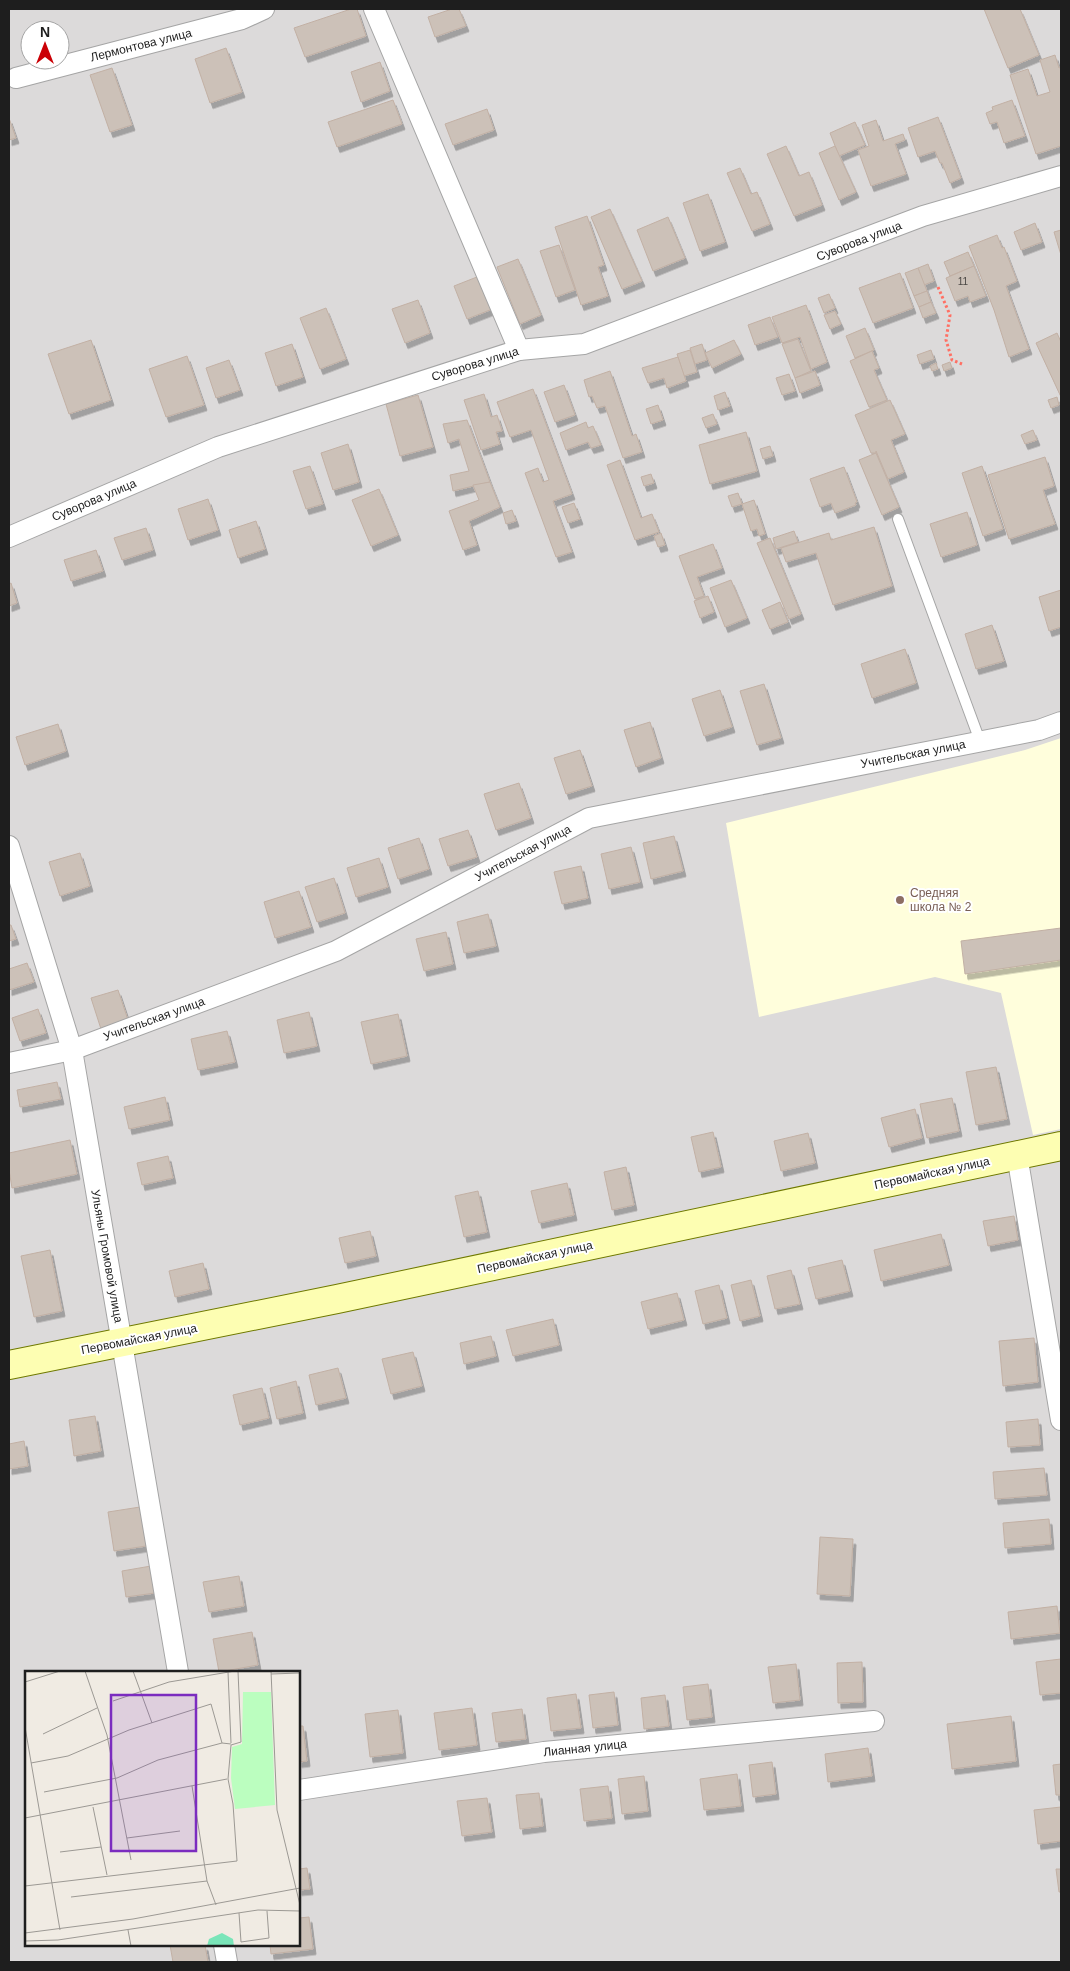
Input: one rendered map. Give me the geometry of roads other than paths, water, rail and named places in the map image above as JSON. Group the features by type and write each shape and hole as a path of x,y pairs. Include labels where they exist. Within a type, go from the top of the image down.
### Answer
{"street":[{"name":"Лермонтова улица","path":"16,78 242,19 264,9"},
{"path":"374,9 519,350"},
{"name":"Суворова улица","path":"9,537 218,447 519,350 584,344 923,216 1061,176"},
{"name":"Учительская улица","path":"9,1063 72,1050 336,951 589,818 1039,730 1061,722"},
{"name":"Ульяны Громовой улица","path":"9,846 72,1050 178,1671"},
{"name":"Первомайская улица","path":"9,1365 337,1299 1061,1146"},
{"path":"1017,1155 1061,1420"},
{"name":"Лианная улица","path":"300,1790 544,1752 874,1721"},
{"path":"224,1946 227,1962"}],"lane":[{"path":"898,519 980,741"}],"place":[{"name":"Средняя школа № 2","path":"900,900"}]}
